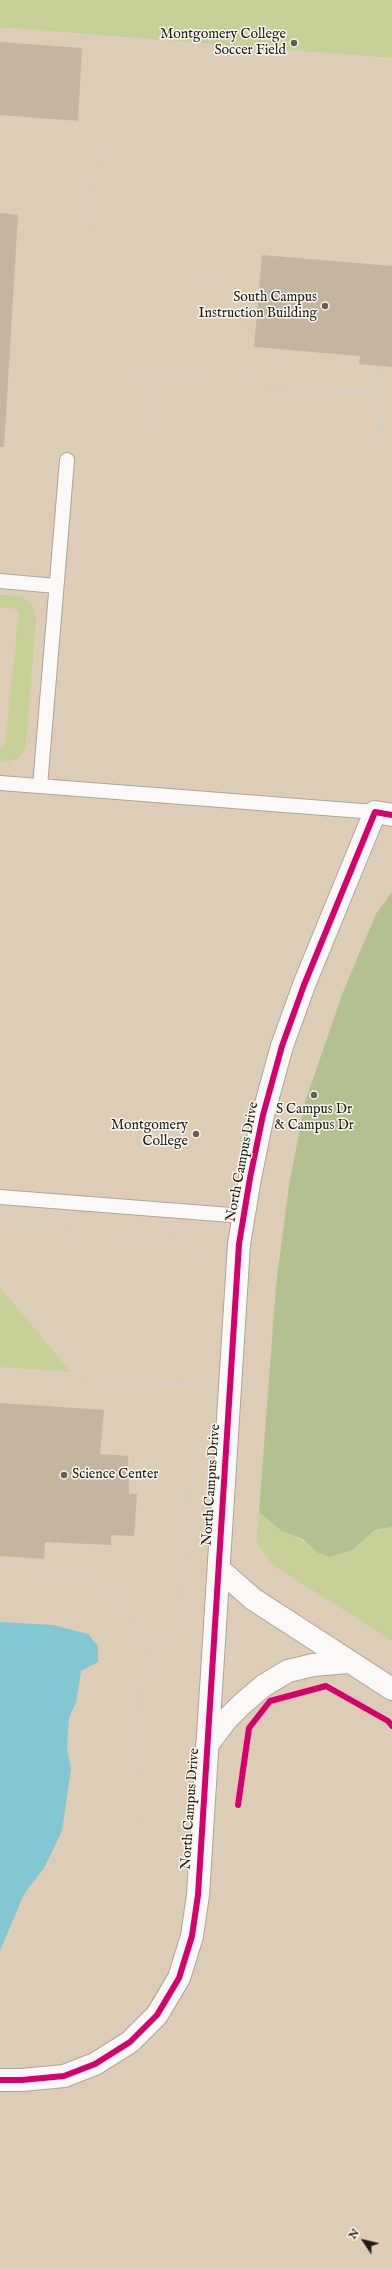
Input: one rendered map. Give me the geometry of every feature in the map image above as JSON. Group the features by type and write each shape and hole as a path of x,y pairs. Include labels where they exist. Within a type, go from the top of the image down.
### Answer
{"street":[{"name":"North Campus Drive","path":"0,2080 22,2080 64,2076 95,2064 130,2042 157,2015 178,1978 192,1936 198,1895 240,1244 244,1216 263,1115 282,1046 304,985 383,814"},
{"path":"219,1569 253,1599 392,1689"},
{"path":"207,1745 226,1720 263,1686 282,1675 313,1665 349,1662"}],"lane":[{"path":"40,786 67,460"},
{"path":"0,581 56,586"},
{"path":"0,783 383,814"},
{"path":"0,1197 244,1216"}],"path":[{"path":"87,256 99,146"},
{"path":"197,274 248,298 243,384"},
{"path":"282,386 288,350"},
{"path":"378,433 380,365"},
{"path":"123,374 163,381"},
{"path":"155,417 152,402 157,385 168,379 380,392"},
{"path":"0,1226 185,1239 203,1254 208,1275"},
{"path":"0,1277 81,1377"},
{"path":"0,1372 201,1384"},
{"path":"200,1392 202,1376"},
{"path":"145,1648 168,1643 179,1628 194,1455"},
{"path":"0,1566 24,1564 74,1574 107,1587 115,1594 145,1648 137,1827 170,1830"}],"shaded area":[{"name":"Montgomery College","path":"0,0 392,0 392,2269 0,2269"}],"green space":[{"name":"Montgomery College Soccer Field","path":"0,0 392,0 392,58 0,27"},
{"path":"0,595 20,596 25,599 32,604 36,617 26,744 24,751 18,758 6,762 0,761 0,748 3,748 5,744 19,613 17,609 0,608"},
{"path":"392,892 392,1527 375,1530 352,1550 330,1557 318,1553 303,1539 282,1531 259,1512 276,1286 289,1185 305,1102 343,992 376,914"},
{"path":"0,1287 71,1372 0,1367"},
{"path":"259,1512 282,1531 311,1545 318,1553 352,1550 373,1532 392,1527 392,1641 272,1564 257,1543"}],"water":[{"path":"0,1622 53,1625 88,1634 98,1646 98,1662 81,1671 76,1703 69,1718 67,1748 71,1769 62,1831 44,1868 24,1894 0,1951"}],"building":[{"path":"0,42 82,48 78,121 0,115"},
{"path":"0,213 18,215 4,447 0,447"},
{"name":"South Campus Instruction Building","path":"262,255 392,266 392,367 359,364 360,356 254,347"},
{"name":"Science Center","path":"0,1403 104,1410 100,1454 128,1456 129,1494 137,1494 134,1536 111,1535 111,1545 45,1542 44,1559 0,1556"}],"cycle path":[{"path":"0,2080 22,2080 64,2076 95,2064 130,2042 157,2015 179,1978 192,1936 198,1895 239,1244 250,1178 263,1115 282,1046 304,985 375,812 392,815"},
{"path":"238,1805 249,1728 270,1701 326,1686 388,1721 392,1726"}],"place":[{"name":"Montgomery College Soccer Field","path":"294,43"},
{"name":"South Campus Instruction Building","path":"325,306"},
{"name":"S Campus Dr & Campus Dr","path":"314,1095"},
{"name":"Montgomery College","path":"196,1134"},
{"name":"Science Center","path":"64,1475"}]}
